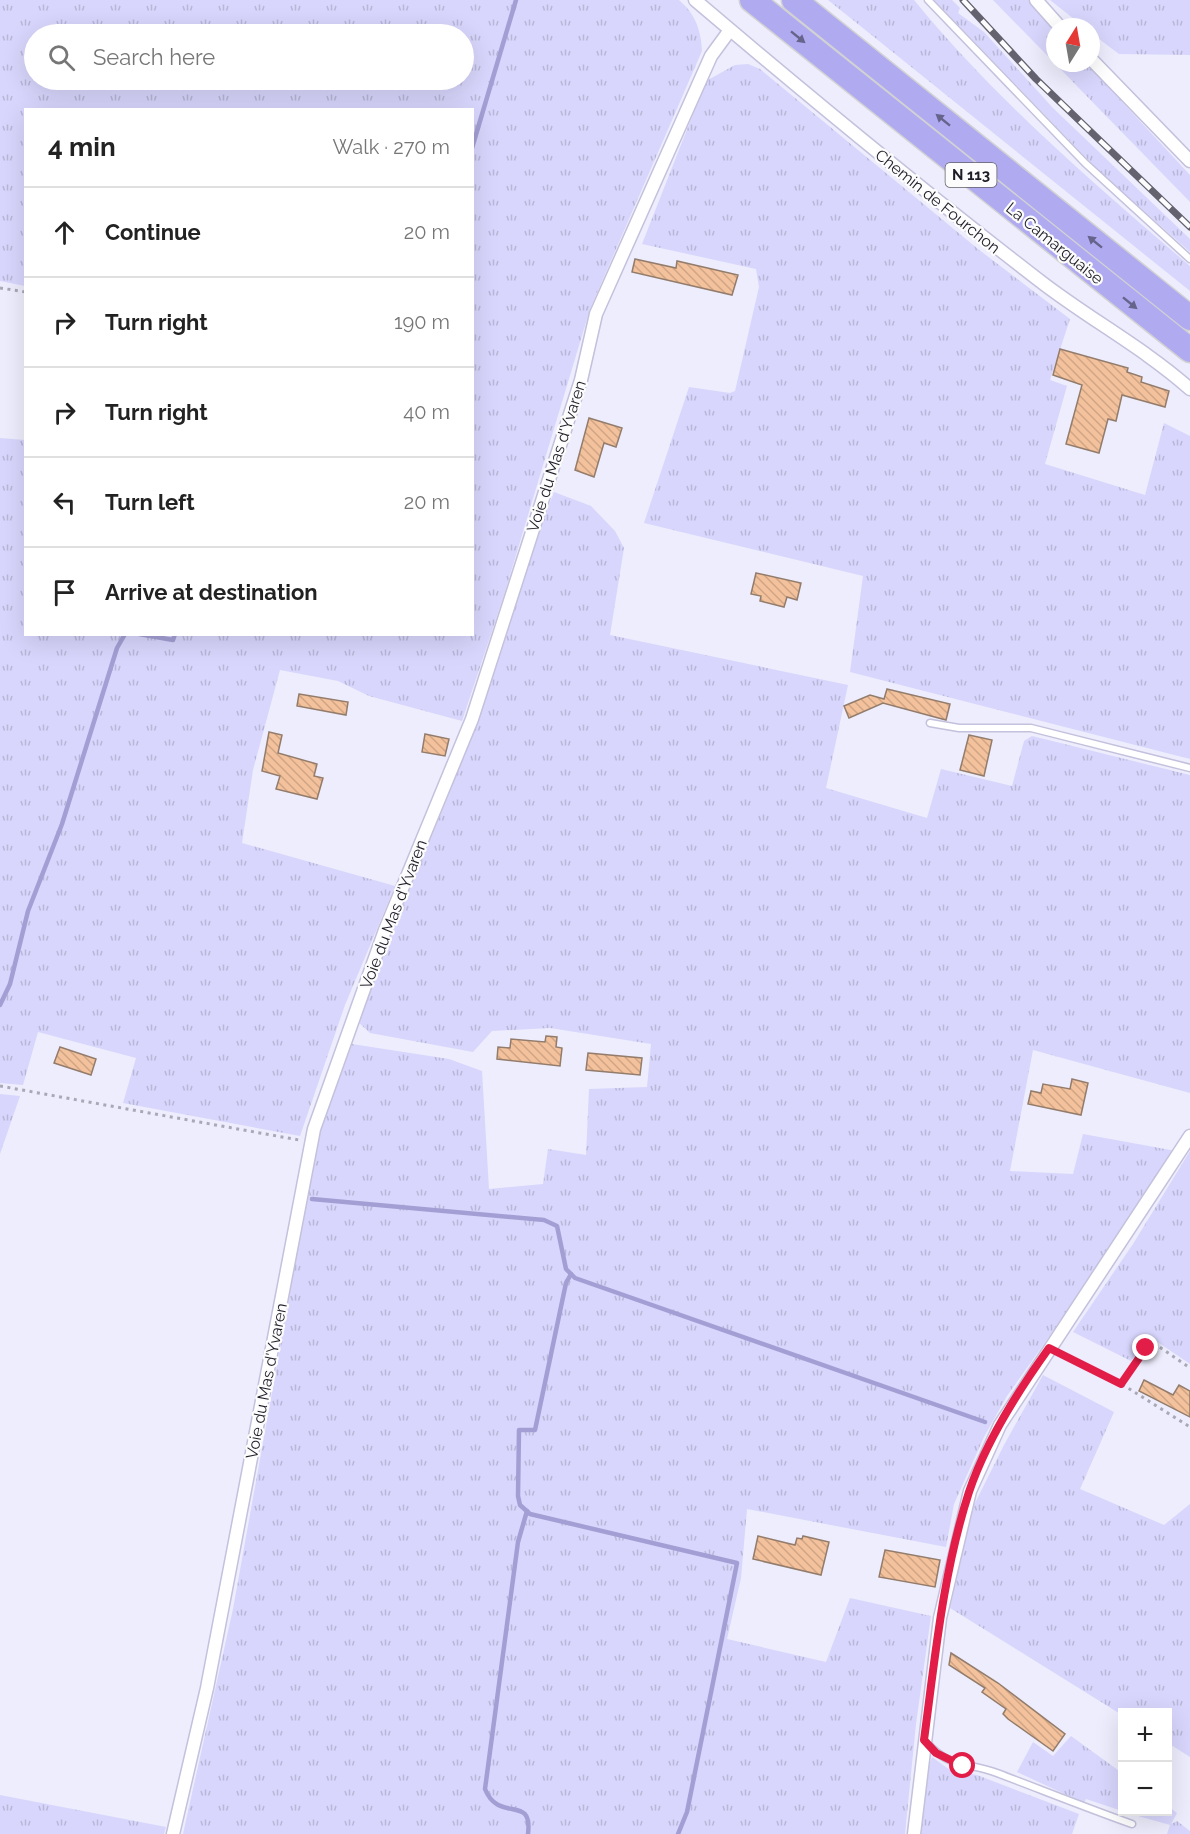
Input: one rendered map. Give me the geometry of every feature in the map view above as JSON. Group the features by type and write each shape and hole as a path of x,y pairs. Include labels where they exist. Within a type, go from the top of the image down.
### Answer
{"highway":[{"name":"La Camarguaise","path":"752,0 1190,350"},
{"name":"La Camarguaise","path":"794,0 1190,318"}],"street":[{"name":"Chemin de Fourchon","path":"695,0 942,206 1075,309 1164,365 1190,389"},
{"path":"1036,0 1052,18"},
{"name":"Voie du Mas d'Yvaren","path":"173,1834 207,1688 311,1142 385,930 472,719 581,380 596,314 711,56 730,30"},
{"path":"1100,68 1190,161"},
{"path":"914,1834 940,1618 970,1491 1000,1425 1190,1136"}],"lane":[{"path":"928,0 1085,163 1190,260"},
{"path":"930,723 959,728 1031,728 1190,768"},
{"path":"924,1740 936,1753 963,1766 994,1771 1132,1824"}],"path":[{"path":"0,288 24,292"},
{"path":"0,1086 311,1142"},
{"path":"1121,1384 1150,1344 1158,1346 1190,1368"},
{"path":"1049,1348 1121,1384 1190,1426"}],"green space":[{"path":"0,0 679,0 693,16 699,29 702,51 590,309 504,595 462,721 369,696 338,681 280,670 253,770 242,843 395,886 345,1005 300,1136 123,1103 136,1058 38,1032 23,1085 0,1083 0,438 24,440 24,636 474,636 474,108 24,108 24,286 0,281"},
{"path":"828,0 914,0 1011,106 1081,171 1190,266 1190,291"},
{"path":"934,0 952,0 960,8 958,13 984,32 1053,108 1190,239 1190,252 1099,171"},
{"path":"993,0 1028,0 1046,20 1046,54"},
{"path":"1050,0 1190,0 1190,55 1119,54 1100,40 1100,18 1073,18"},
{"path":"748,64 760,69 978,249 1070,319 1050,380 1067,386 1045,464 1145,495 1164,423 1190,436 1190,759 850,672 863,576 644,523 689,387 730,393 735,391 759,287 756,269 642,244 706,81 735,65"},
{"path":"1063,72 1094,72 1190,175 1190,202"},
{"path":"554,492 591,506 615,531 624,548 610,635 848,685 826,788 927,818 941,769 1012,786 1024,741 1032,736 1190,775 1190,1093 1033,1050 1010,1171 1073,1174 1083,1134 1176,1151 1120,1237 1007,1396 984,1437 954,1504 946,1547 747,1509 741,1578 727,1639 826,1662 850,1598 931,1616 916,1724 905,1834 183,1834 233,1609 318,1137 352,1044 449,1059 482,1071 489,1189 543,1184 548,1149 586,1155 589,1089 647,1087 651,1044 550,1028 492,1031 473,1052 370,1033 357,1021 381,956 474,729"},
{"path":"0,1094 20,1096 0,1154"},
{"path":"1190,1151 1190,1364 1150,1337 1131,1361 1073,1332 1133,1244"},
{"path":"1043,1375 1114,1412 1080,1489 1164,1525 1190,1504 1190,1757 1172,1746 1172,1708 1118,1708 1118,1713 950,1608 972,1509"},
{"path":"1071,1736 1118,1770 1118,1810 1086,1799 1084,1803 1017,1772 1033,1742 1053,1756"},
{"path":"932,1757 950,1770 977,1775 1079,1814 1072,1834 919,1834 924,1784"},
{"path":"0,1795 166,1827 164,1834 0,1834"},
{"path":"1172,1809 1177,1813 1171,1824 1177,1821 1190,1831 1190,1834 1167,1834 1170,1825 1138,1816 1172,1816"}],"building":[{"path":"635,259 676,268 677,261 738,275 732,295 632,272"},
{"path":"1060,349 1128,368 1127,372 1142,377 1141,382 1169,391 1165,407 1122,395 1116,421 1108,419 1099,453 1066,444 1082,385 1053,375"},
{"path":"589,418 622,428 616,447 604,443 594,477 575,470"},
{"path":"756,573 801,583 797,600 787,597 784,607 760,601 761,596 751,594"},
{"path":"887,689 950,704 946,720 883,703 849,718 844,706 870,695 884,699"},
{"path":"299,694 348,702 346,715 297,706"},
{"path":"269,732 282,735 278,753 317,764 314,776 323,778 317,799 276,789 280,776 262,771"},
{"path":"425,734 449,739 445,756 422,752"},
{"path":"969,735 992,740 984,776 960,770"},
{"path":"546,1036 557,1037 556,1047 562,1048 560,1066 497,1059 498,1047 510,1048 511,1039 545,1042"},
{"path":"60,1047 96,1059 91,1075 54,1063"},
{"path":"588,1053 642,1058 640,1075 586,1070"},
{"path":"1072,1079 1088,1083 1081,1115 1028,1104 1031,1091 1041,1093 1043,1084 1070,1089"},
{"path":"1144,1380 1173,1395 1179,1385 1190,1391 1190,1417 1139,1391"},
{"path":"758,1536 795,1545 797,1538 802,1539 803,1536 829,1542 821,1575 753,1559"},
{"path":"885,1550 940,1560 935,1587 879,1577"},
{"path":"951,1653 998,1683 1065,1734 1053,1751 1008,1719 1003,1714 1006,1709 982,1692 985,1688 949,1665"}],"waterway":[{"path":"474,141 516,0"},
{"path":"0,1005 10,984 28,911 62,824 117,648 124,636"},
{"path":"150,636 173,640 174,636"},
{"path":"312,1199 544,1220 557,1226 566,1269 575,1278 985,1422"},
{"path":"571,1274 566,1283 535,1430 519,1430 518,1496 520,1505 530,1514 737,1563 687,1812 678,1834"},
{"path":"527,1511 518,1542 485,1789 498,1805 520,1811 525,1815 528,1822 528,1834"}],"railway":[{"path":"963,0 1036,79 1190,227"}],"route":[{"path":"963,1766 936,1753 924,1740 940,1618 970,1491 1000,1425 1049,1348 1121,1384 1146,1348"}]}
